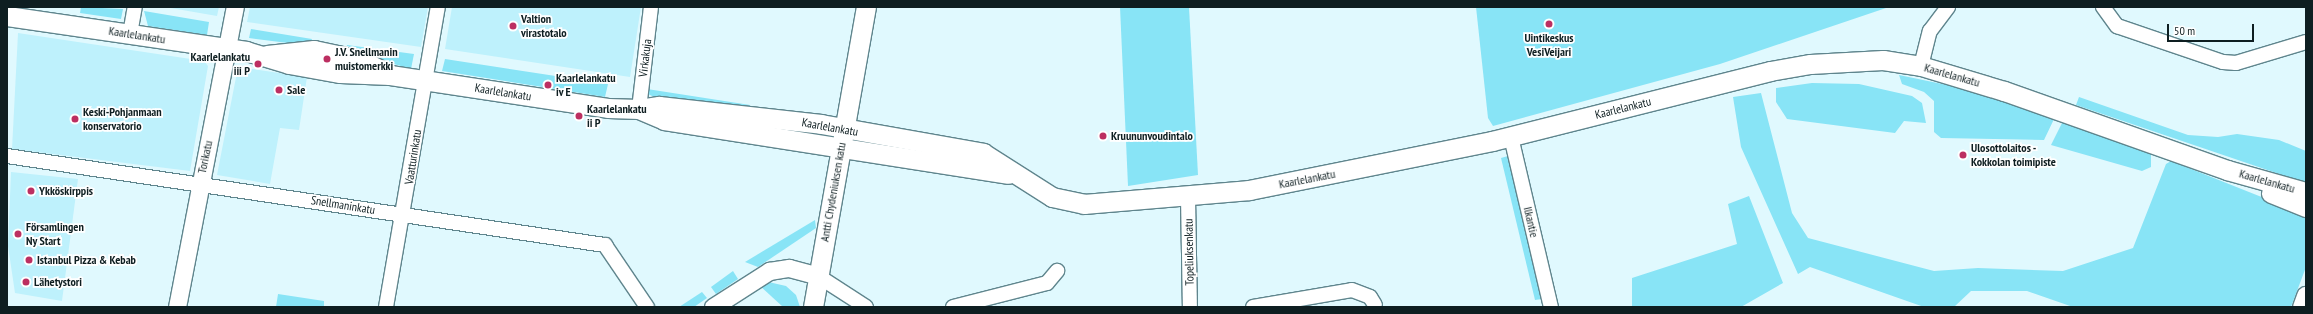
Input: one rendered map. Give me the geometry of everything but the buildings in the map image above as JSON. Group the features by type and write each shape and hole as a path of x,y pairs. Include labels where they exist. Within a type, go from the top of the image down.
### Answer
{"main road":[{"name":"Antti Chydeniuksen katu","path":"813,307 866,7"},
{"name":"Kaarlelankatu","path":"7,16 267,55 312,69 372,77 390,75 639,109 660,106 843,137 983,153 1013,175 1072,203 1188,197 1316,177 1511,137 1725,82 1810,64 1883,60 1921,66 2004,91 2227,170 2306,192"},
{"name":"Kaarlelankatu","path":"2227,170 2261,190 2306,207"},
{"path":"2302,307 2306,296"}],"street":[{"path":"7,24 8,7"},
{"path":"130,34 135,7"},
{"name":"Torikatu","path":"177,307 199,183 235,7"},
{"name":"Vaatturinkatu","path":"386,307 404,214 438,7"},
{"name":"Virkakuja","path":"639,109 651,7"},
{"path":"1921,66 1930,31 1948,7"},
{"path":"2103,7 2117,26 2223,62 2236,63 2306,42"},
{"name":"Ilkantie","path":"1511,137 1551,307"},
{"name":"Snellmaninkatu","path":"7,156 199,183 605,245 647,307"},
{"name":"Topeliuksenkatu","path":"1188,197 1190,307"},
{"path":"713,307 769,271 789,268 818,276 866,307"},
{"path":"953,307 1047,283 1057,271"},
{"path":"1253,307 1352,290 1370,297 1375,306"}],"shaded area":[{"path":"81,7 123,9 121,19 80,13"},
{"path":"165,7 219,7 217,16"},
{"path":"250,7 428,7 421,47 247,22"},
{"path":"452,7 641,7 630,77 445,49"},
{"path":"1120,7 1189,7 1198,175 1128,186"},
{"path":"1476,7 1889,7 1720,64 1493,126 1488,118"},
{"path":"144,11 209,22 207,35 148,26"},
{"path":"251,29 312,39 311,42 296,44 249,38"},
{"name":"Keski-Pohjanmaan konservatorio","path":"18,33 204,61 208,66 190,171 12,149"},
{"path":"347,45 414,54 411,69 346,50"},
{"path":"445,59 608,84 605,97 442,71"},
{"path":"238,67 307,77 299,130 280,128 270,184 217,175"},
{"path":"1899,75 1947,85 2055,117 2044,140 1941,138 1934,132 1934,101 1924,92 1902,84"},
{"path":"1812,83 1859,84 1912,96 1922,103 1926,123 1904,121 1895,133 1787,119 1776,102 1776,88"},
{"path":"647,89 750,105 750,110 656,98 648,94"},
{"path":"1761,93 1792,213 1808,238 1934,271 1978,268 2063,271 2133,248 2166,164 2171,161 2289,208 2306,219 2306,267 2291,307 2073,307 2027,291 1971,291 1954,307 1924,307 1810,267 1798,274 1741,147 1733,97"},
{"path":"2079,97 2188,135 2218,137 2237,134 2279,140 2306,151 2306,183 2076,105"},
{"path":"2063,121 2148,152 2151,154 2151,167 2142,171 2051,145"},
{"path":"1508,156 1542,299 1535,300 1501,158"},
{"path":"11,172 78,179 62,301 15,293 8,246"},
{"path":"1749,196 1783,283 1741,307 1632,307 1632,278 1737,244 1728,204"},
{"path":"815,220 816,228 758,267 745,262"},
{"path":"733,271 738,279 716,294 711,287"},
{"path":"764,281 786,286 796,295 800,307 783,307 759,285"},
{"path":"702,292 707,298 694,307 679,307"},
{"path":"278,294 324,301 324,307 276,307"}],"place":[{"name":"Uintikeskus VesiVeijari","path":"1549,24"},
{"name":"Valtion virastotalo","path":"513,26"},
{"name":"J.V. Snellmanin muistomerkki","path":"327,59"},
{"name":"Kaarlelankatu iii P","path":"258,64"},
{"name":"Kaarlelankatu iv E","path":"548,85"},
{"name":"Sale","path":"279,90"},
{"name":"Kaarlelankatu ii P","path":"579,116"},
{"name":"Keski-Pohjanmaan konservatorio","path":"75,119"},
{"name":"Kruununvoudintalo","path":"1103,136"},
{"name":"Ulosottolaitos - Kokkolan toimipiste","path":"1963,155"},
{"name":"Ykköskirppis","path":"31,191"},
{"name":"Församlingen Ny Start","path":"18,234"},
{"name":"Istanbul Pizza & Kebab","path":"29,260"},
{"name":"Lähetystori","path":"26,282"}]}
